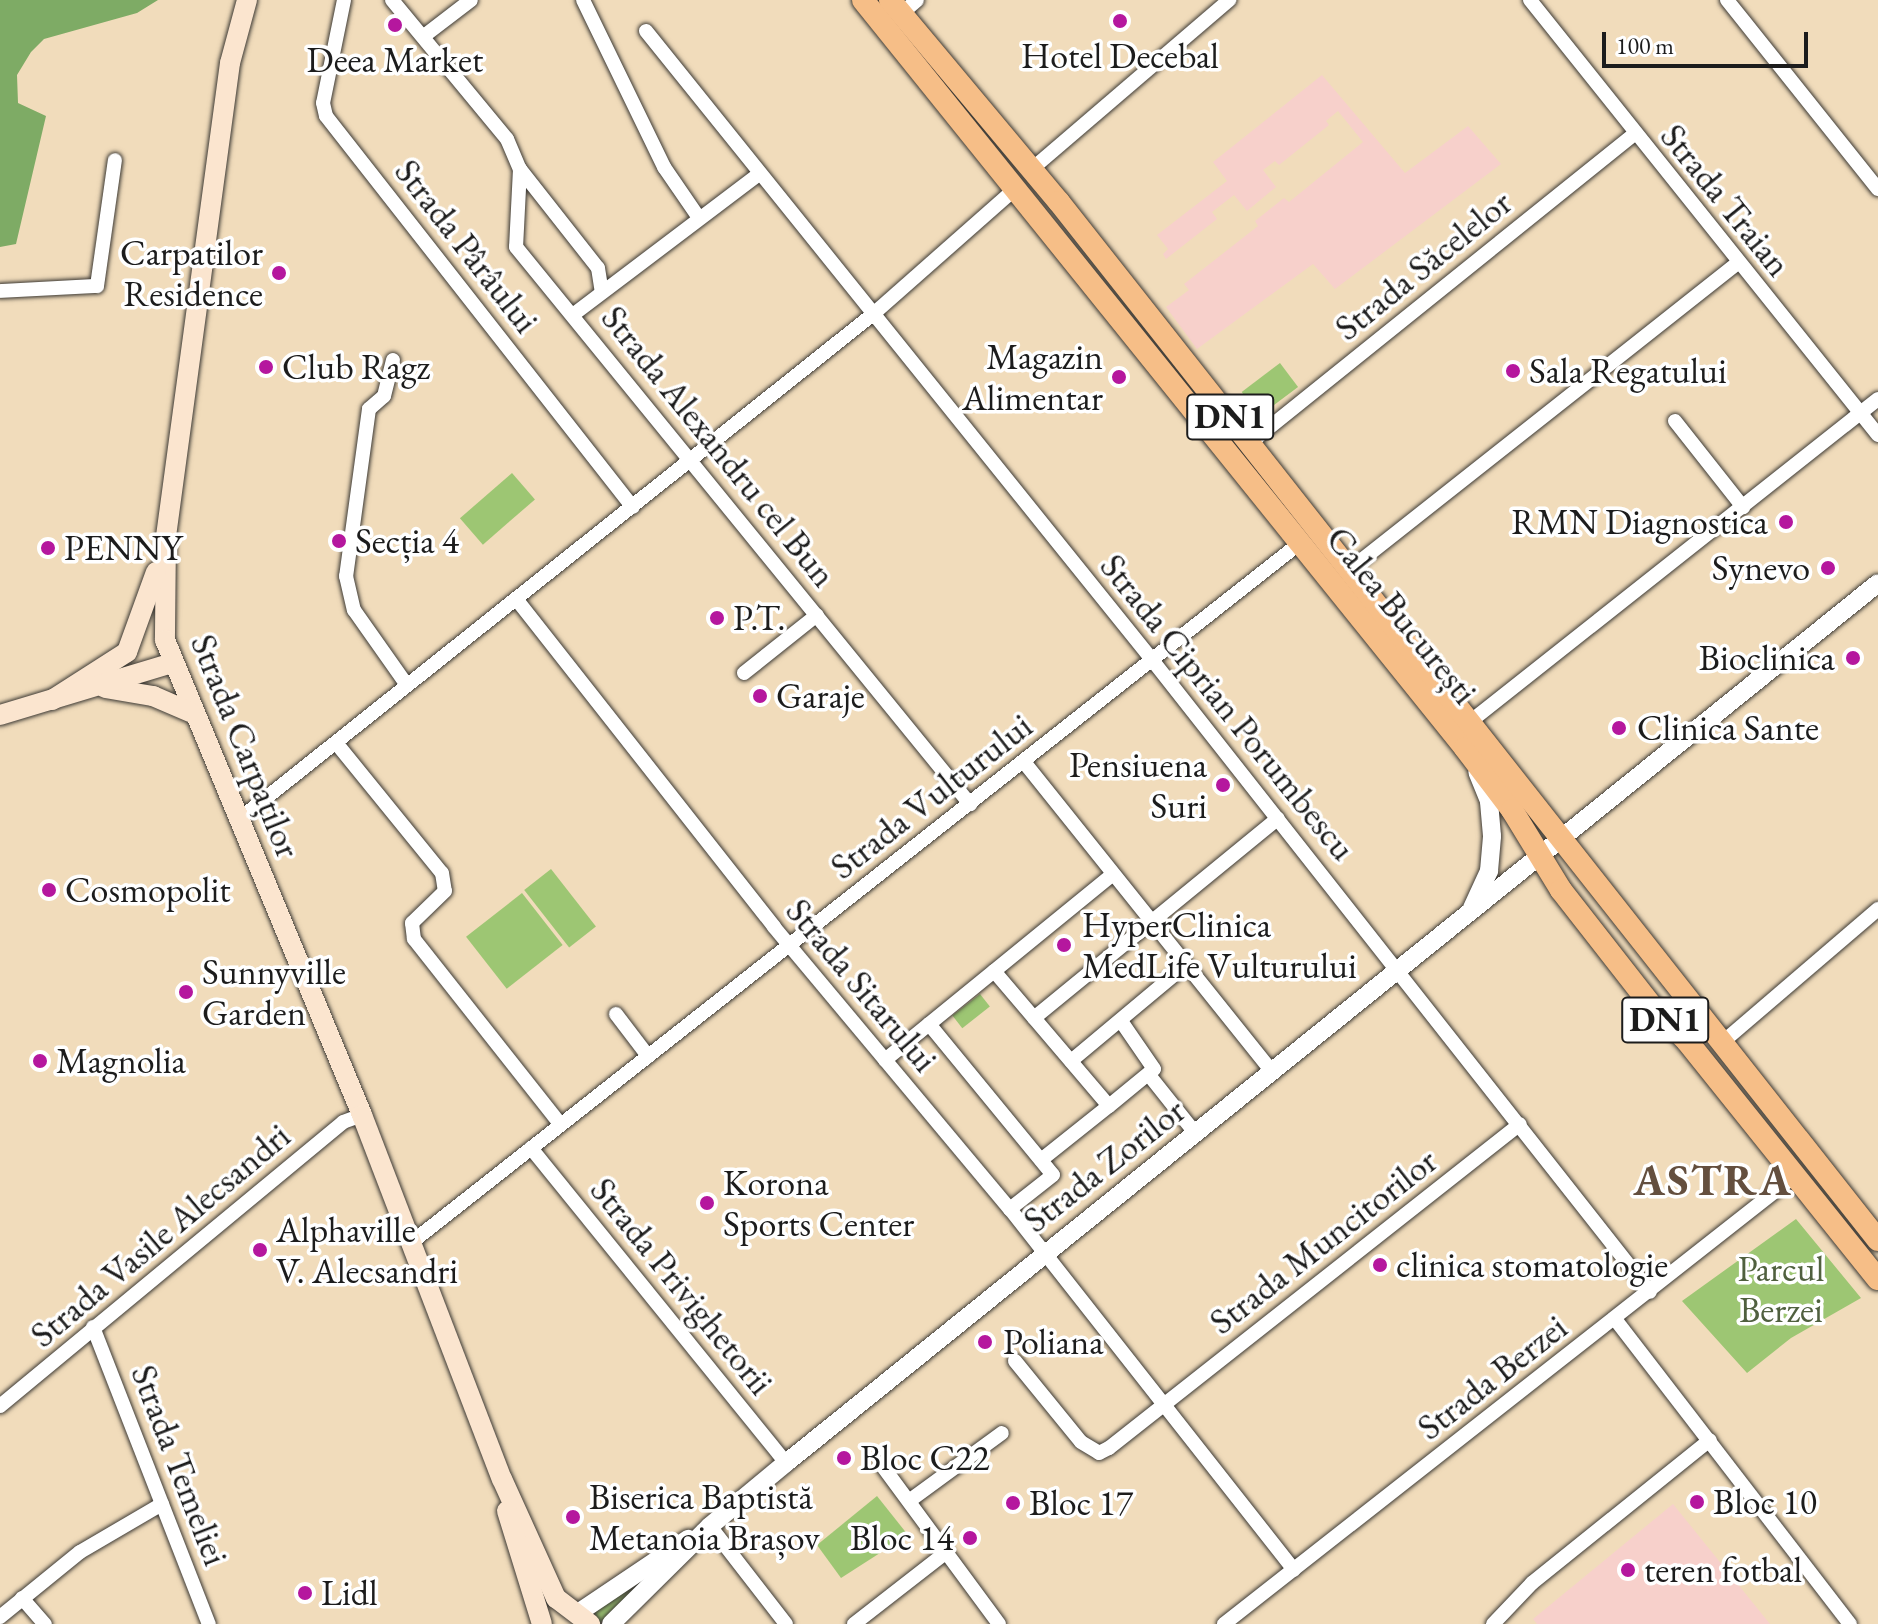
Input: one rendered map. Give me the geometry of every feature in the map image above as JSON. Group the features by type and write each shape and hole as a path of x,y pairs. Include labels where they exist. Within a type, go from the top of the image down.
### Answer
{"main road":[{"name":"Strada Carpaților","path":"247,0 230,63 166,537 162,621 172,663 190,712 362,1115 502,1479 548,1583 580,1616"},
{"name":"Calea București","path":"863,0 1017,187 1465,748 1541,859 1651,1005 1687,1041 1878,1279"},
{"name":"Calea București","path":"903,5 1565,838 1878,1240"},
{"path":"52,700 110,668 131,646 166,537"},
{"path":"0,715 172,663"},
{"path":"97,687 153,696 190,712"},
{"name":"Strada Carpaților","path":"502,1479 544,1624 557,1614 580,1616"}],"street":[{"name":"Strada Pârâului","path":"344,0 323,103 326,116 633,507"},
{"name":"Strada Alexandru cel Bun","path":"392,0 507,139 520,169 598,268 602,292 574,314"},
{"path":"424,36 471,0"},
{"path":"583,0 664,167 699,218"},
{"path":"1032,169 1229,0"},
{"name":"Strada Traian","path":"1530,0 1634,134 1878,435"},
{"path":"1727,0 1878,189"},
{"path":"646,31 872,315"},
{"name":"Strada Săcelelor","path":"1250,443 1634,134"},
{"path":"0,291 97,286 115,160"},
{"name":"Strada Alexandru cel Bun","path":"520,169 514,241 970,804"},
{"path":"602,292 758,175"},
{"path":"237,821 872,315 1017,187"},
{"path":"1349,570 1738,263"},
{"name":"Strada Ciprian Porumbescu","path":"872,315 1153,661 1650,1292"},
{"path":"393,360 384,396 369,409 346,576 354,610 407,685"},
{"path":"1471,721 1878,399"},
{"path":"1675,421 1743,507"},
{"name":"Strada Vulturului","path":"412,1242 1300,543"},
{"name":"Strada Zorilor","path":"580,1616 710,1526 1045,1252 1541,859 1878,583"},
{"name":"Strada Sitarului","path":"517,600 789,946 1045,1252 1294,1570"},
{"name":"Strada Alexandru cel Bun","path":"744,673 817,615"},
{"path":"337,744 438,867 445,891 412,923 414,939 560,1124"},
{"path":"1465,748 1489,801 1492,836 1489,871 1466,918"},
{"path":"1024,762 1273,1073"},
{"path":"1034,1018 1278,818"},
{"path":"885,1060 1112,875"},
{"path":"1724,1041 1878,909"},
{"path":"1071,1061 1186,965"},
{"path":"994,971 1109,1106"},
{"path":"616,1014 648,1056"},
{"path":"1010,1209 1053,1175 1041,1160 1149,1075 1152,1062 1121,1021"},
{"name":"Strada Sitarului","path":"929,1024 1041,1160"},
{"path":"1149,1075 1196,1134"},
{"name":"Strada Vasile Alecsandri","path":"2,1400 343,1122 362,1115"},
{"name":"Strada Muncitorilor","path":"1164,1406 1520,1124"},
{"name":"Strada Privighetorii","path":"531,1148 786,1463"},
{"name":"Strada Berzei","path":"1224,1624 1796,1175"},
{"path":"1615,1319 1850,1624"},
{"name":"Strada Temeliei","path":"93,1327 209,1624"},
{"path":"1015,1361 1081,1442 1099,1453 1164,1406"},
{"path":"909,1501 1002,1433"},
{"path":"1493,1624 1532,1583 1710,1440"},
{"path":"881,1464 944,1554 999,1624"},
{"path":"0,1617 80,1552 162,1504"},
{"path":"710,1526 786,1624"},
{"name":"Strada Zorilor","path":"611,1624 710,1526"},
{"path":"854,1624 944,1554"},
{"path":"22,1598 45,1624"}],"shaded area":[{"path":"1322,75 1405,173 1468,126 1501,164 1335,289 1313,264 1197,349 1166,307 1189,290 1184,284 1258,226 1255,221 1284,198 1289,202 1363,142 1338,111 1326,121 1329,125 1279,165 1275,161 1263,170 1276,187 1247,211 1234,195 1212,212 1217,219 1166,259 1163,254 1168,249 1157,235 1227,181 1213,162"},
{"path":"1673,1504 1770,1624 1537,1624 1533,1619"}],"green space":[{"path":"0,0 158,0 137,13 44,39 31,52 17,75 18,103 46,116 16,244 0,247"},
{"path":"1280,363 1298,387 1260,416 1242,392"},
{"path":"512,473 535,499 483,545 460,518"},
{"path":"551,869 596,927 569,947 524,890"},
{"path":"522,893 563,945 507,989 466,937"},
{"path":"980,994 990,1007 962,1028 952,1016"},
{"name":"Parcul Berzei","path":"1796,1219 1861,1298 1791,1338 1747,1373 1682,1301"},
{"path":"877,1496 908,1535 841,1578 817,1545"},
{"path":"661,1563 610,1612 600,1623 594,1612"}],"place":[{"name":"Hotel Decebal","path":"1120,21"},
{"name":"Deea Market","path":"395,25"},
{"name":"Carpatilor Residence","path":"279,273"},
{"name":"Club Ragz","path":"266,367"},
{"name":"Sala Regatului","path":"1513,371"},
{"name":"Magazin Alimentar","path":"1119,377"},
{"name":"RMN Diagnostica","path":"1786,522"},
{"name":"Secția 4","path":"339,541"},
{"name":"PENNY","path":"48,548"},
{"name":"Synevo","path":"1828,568"},
{"name":"P.T.","path":"717,618"},
{"name":"Bioclinica","path":"1853,658"},
{"name":"Garaje","path":"760,696"},
{"name":"Clinica Sante","path":"1619,728"},
{"name":"Pensiuena Suri","path":"1223,785"},
{"name":"Cosmopolit","path":"49,890"},
{"name":"HyperClinica MedLife Vulturului","path":"1064,945"},
{"name":"Sunnyville Garden","path":"186,992"},
{"name":"Magnolia","path":"40,1061"},
{"name":"Korona Sports Center","path":"707,1203"},
{"name":"Alphaville V. Alecsandri","path":"260,1250"},
{"name":"clinica stomatologie","path":"1380,1265"},
{"name":"Poliana","path":"985,1342"},
{"name":"Bloc C22","path":"844,1458"},
{"name":"Bloc 10","path":"1697,1502"},
{"name":"Bloc 17","path":"1013,1503"},
{"name":"Biserica Baptistă Metanoia Brașov","path":"573,1517"},
{"name":"Bloc 14","path":"970,1538"},
{"name":"teren fotbal","path":"1628,1570"},
{"name":"Lidl","path":"305,1593"}],"district":[{"name":"ASTRA","path":"1713,1180"}]}
